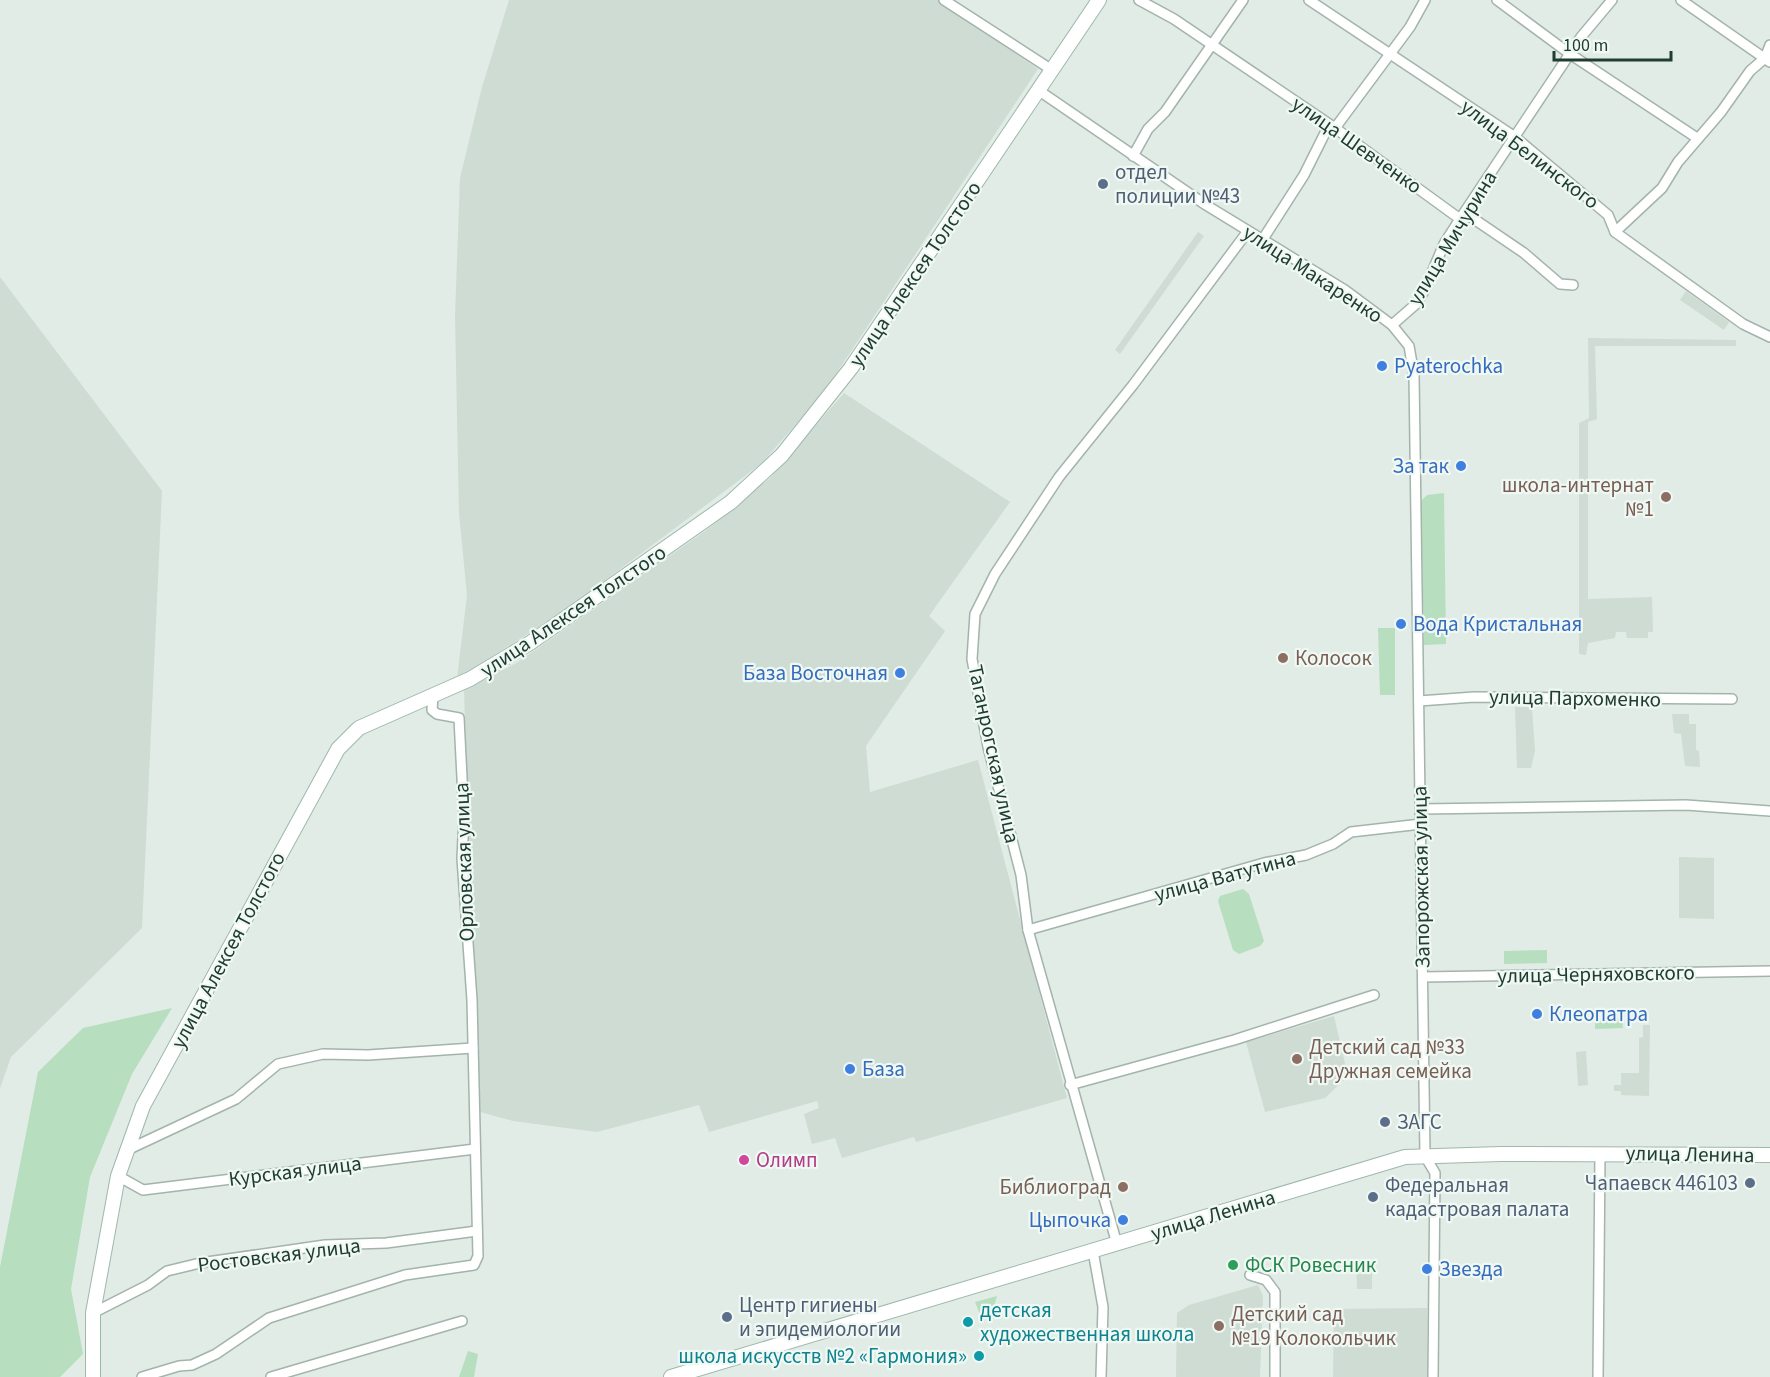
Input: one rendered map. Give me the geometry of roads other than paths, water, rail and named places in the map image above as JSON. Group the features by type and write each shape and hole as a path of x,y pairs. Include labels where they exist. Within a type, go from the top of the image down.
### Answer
{"street":[{"path":"944,0 1052,70"},
{"path":"957,9 964,0"},
{"name":"улица Алексея Толстого","path":"93,1377 93,1313 118,1176 125,1151 149,1096 338,749 359,728 483,672 588,603 731,502 782,455 822,408 858,359 1100,0"},
{"name":"улица Шевченко","path":"1139,0 1174,19 1335,128 1460,219 1471,217 1524,253 1560,284 1573,285"},
{"path":"1133,156 1148,129 1165,112 1243,0"},
{"name":"улица Белинского","path":"1309,0 1515,137 1608,215 1616,232 1743,324 1770,337"},
{"path":"1263,238 1304,175 1326,132 1335,128 1410,27 1425,0"},
{"path":"1497,0 1570,54 1697,138"},
{"name":"улица Мичурина","path":"1392,325 1416,304 1444,244 1460,219 1581,37 1612,0"},
{"path":"1681,0 1767,60"},
{"path":"1616,232 1662,188 1697,138 1721,112 1750,71 1767,60 1770,45"},
{"name":"улица Макаренко","path":"1038,90 1133,156 1248,231 1263,238 1345,290 1392,325 1408,345 1414,375"},
{"name":"Таганрогская улица","path":"1116,1244 1028,930 1021,875 988,747 972,659 975,614 995,574 1059,477 1132,385 1248,231"},
{"name":"Запорожская улица","path":"1414,375 1425,1156 1434,1173 1434,1377"},
{"name":"Орловская улица","path":"142,1377 179,1366 192,1365 216,1354 269,1318 405,1275 474,1265 478,1256 473,1048 462,858 464,818 459,718 437,714 432,710 433,696"},
{"name":"улица Пархоменко","path":"1419,700 1474,697 1732,699"},
{"path":"1420,809 1686,805 1770,811"},
{"name":"улица Ватутина","path":"1028,930 1264,863 1306,855 1333,844 1351,832 1421,824"},
{"name":"улица Черняховского","path":"1423,977 1770,971"},
{"path":"1070,1085 1234,1040 1374,995"},
{"path":"125,1151 236,1099 267,1072 285,1062 323,1054 368,1055 473,1048"},
{"name":"Курская улица","path":"118,1176 143,1190 475,1149"},
{"path":"1598,1377 1600,1153"},
{"name":"улица Ленина","path":"678,1376 1372,1166 1425,1156 1600,1153 1770,1155"},
{"name":"Ростовская улица","path":"93,1313 148,1285 167,1271 200,1263 325,1245 386,1243 477,1232"},
{"path":"1093,1251 1103,1307 1101,1377"},
{"path":"1250,1275 1266,1280 1275,1292 1275,1377"},
{"path":"271,1377 462,1321"}],"place":[{"name":"отдел полиции №43","path":"1103,184"},
{"name":"Pyaterochka","path":"1382,366"},
{"name":"За так","path":"1461,466"},
{"name":"школа-интернат №1","path":"1666,497"},
{"name":"Вода Кристальная","path":"1401,624"},
{"name":"Колосок","path":"1283,658"},
{"name":"База Восточная","path":"900,673"},
{"name":"Клеопатра","path":"1537,1014"},
{"name":"Детский сад №33 Дружная семейка","path":"1297,1059"},
{"name":"База","path":"850,1069"},
{"name":"ЗАГС","path":"1385,1122"},
{"name":"Олимп","path":"744,1160"},
{"name":"Чапаевск 446103","path":"1750,1183"},
{"name":"Библиоград","path":"1123,1187"},
{"name":"Федеральная кадастровая палата","path":"1373,1197"},
{"name":"Цыпочка","path":"1123,1220"},
{"name":"ФСК Ровесник","path":"1233,1265"},
{"name":"Звезда","path":"1427,1269"},
{"name":"Центр гигиены и эпидемиологии","path":"727,1317"},
{"name":"детская художественная школа","path":"968,1322"},
{"name":"Детский сад №19 Колокольчик","path":"1219,1326"},
{"name":"школа искусств №2 «Гармония»","path":"979,1356"}]}
